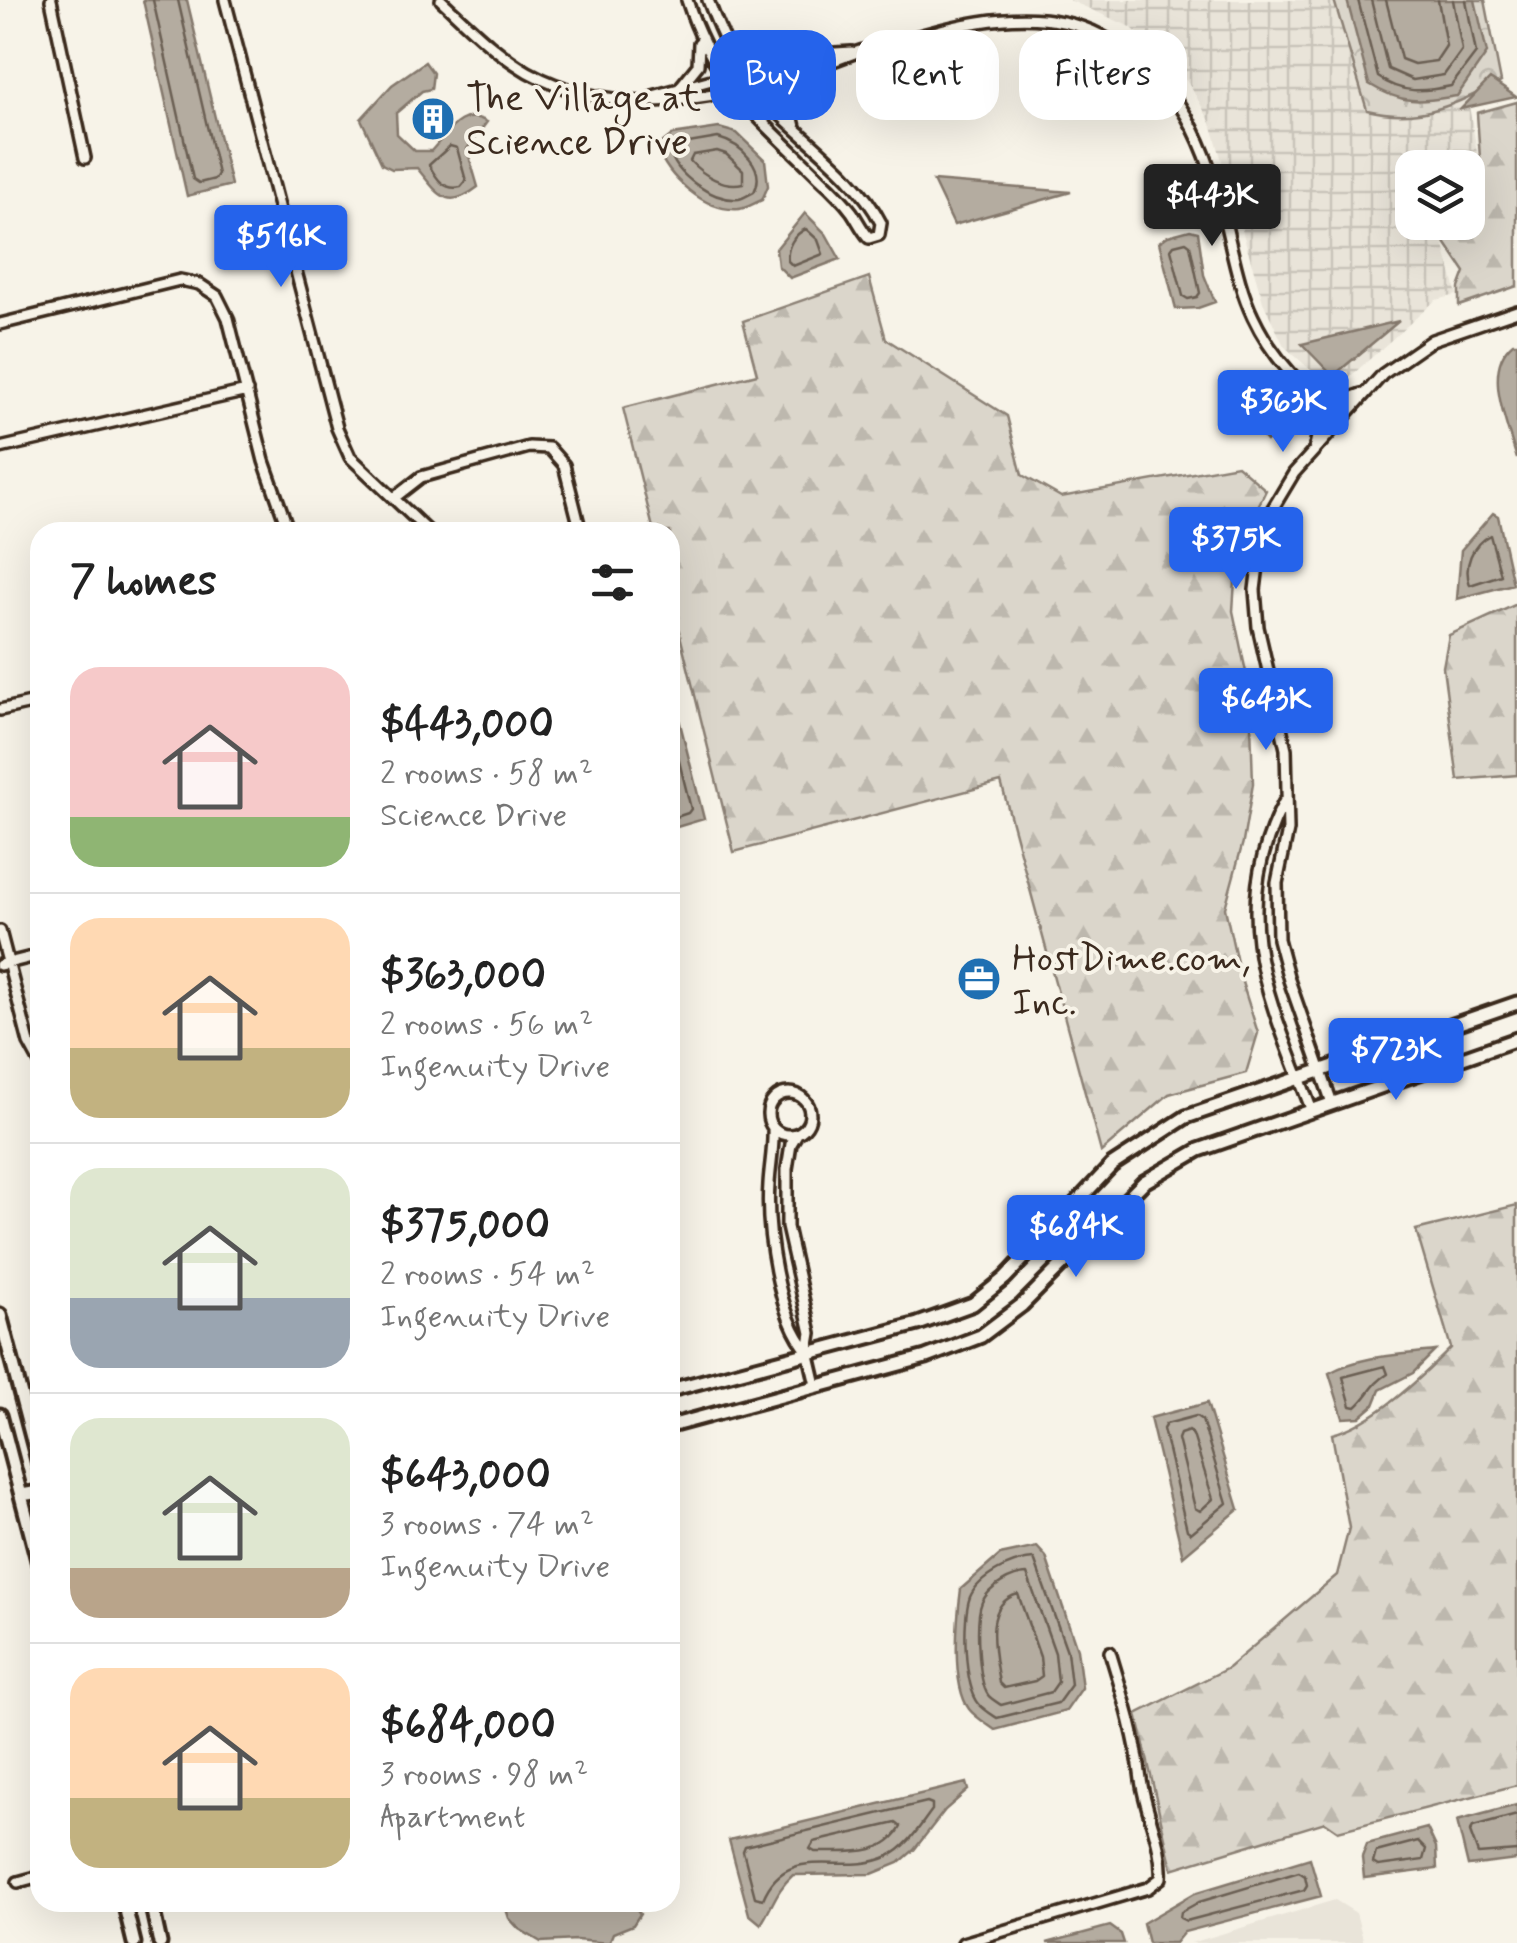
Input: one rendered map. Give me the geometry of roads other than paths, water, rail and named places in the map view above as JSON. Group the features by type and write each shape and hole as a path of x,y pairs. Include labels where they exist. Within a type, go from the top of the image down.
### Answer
{"main road":[{"path":"680,1387 918,1324 972,1304 1005,1278 1112,1165 1186,1117 1517,1003"},
{"path":"680,1423 926,1357 981,1336 1022,1305 1144,1182 1199,1150 1517,1039"},
{"path":"0,1315 30,1430"},
{"path":"0,1415 30,1530"},
{"path":"16,1474 30,1470"},
{"path":"21,1495 30,1494"},
{"path":"126,1912 134,1943"},
{"path":"152,1912 160,1943"}],"street":[{"path":"51,0 84,158"},
{"path":"226,0 336,428 350,457 419,522"},
{"path":"440,0 494,48 542,78 604,98 691,100 710,95"},
{"path":"680,87 700,60 698,35 687,0"},
{"path":"708,0 722,30"},
{"path":"939,30 965,23 1032,18 1098,34 1162,82 1201,138 1248,308 1278,359 1340,420"},
{"path":"698,35 710,56"},
{"path":"647,98 710,79"},
{"path":"758,120 850,210 869,238 879,235 881,223 858,188 787,120"},
{"path":"793,120 796,129"},
{"path":"0,324 180,280 200,284 217,296 228,318 264,461 285,522"},
{"path":"1332,1104 1278,938 1278,883 1288,830 1284,733 1258,627 1256,579 1262,540 1284,487 1314,448 1403,357 1432,340 1517,311"},
{"path":"0,448 246,391"},
{"path":"1311,394 1339,402 1365,392"},
{"path":"1311,394 1321,420 1314,448"},
{"path":"394,498 421,477 529,447 548,448 564,465 578,522"},
{"path":"0,710 30,703"},
{"path":"1285,800 1271,826 1262,858 1254,908 1255,934 1265,981 1312,1110"},
{"path":"0,931 4,964 30,1045"},
{"path":"4,964 30,958"},
{"path":"808,1351 796,1338 773,1247 768,1209 773,1129 767,1114 771,1102 784,1094 797,1094 810,1112 804,1129 791,1144 786,1202 790,1248 811,1333 808,1351 816,1385"},
{"path":"773,1129 783,1135 797,1134"},
{"path":"964,1943 1148,1888 1161,1878 1162,1860 1141,1780 1139,1748 1110,1652"},
{"path":"18,1882 30,1879"}],"water":[{"path":"143,0 187,0 231,185 187,196"},
{"path":"1347,0 1475,0 1487,53 1457,96 1421,100 1392,96 1369,84"},
{"path":"425,62 433,73 431,89 422,91 396,113 397,134 415,151 431,151 462,120 478,118 487,122 467,149 478,187 458,198 443,196 417,168 392,169 382,164 361,119 392,85"},
{"path":"1490,79 1516,97 1461,109"},
{"path":"719,128 737,133 765,160 768,186 762,200 745,208 726,208 701,199 678,181 657,147 672,135"},
{"path":"933,181 1071,192 954,225"},
{"path":"805,213 826,234 840,259 790,278 778,266 776,249"},
{"path":"1190,230 1198,232 1204,275 1215,302 1176,309 1159,242"},
{"path":"1399,321 1339,371 1330,373 1302,344"},
{"path":"1517,343 1517,459 1503,415 1498,382 1504,354"},
{"path":"1247,382 1264,388 1274,410 1286,416 1284,435 1266,441 1260,435 1251,414"},
{"path":"1493,513 1498,516 1513,584 1457,599 1461,550"},
{"path":"680,723 704,819 680,826"},
{"path":"1435,1351 1413,1373 1380,1390 1374,1405 1360,1417 1343,1418 1329,1373 1368,1359"},
{"path":"1207,1403 1239,1509 1183,1556 1150,1418"},
{"path":"1037,1547 1046,1557 1077,1649 1082,1688 1066,1711 995,1730 969,1709 963,1698 957,1651 961,1589 1000,1555"},
{"path":"966,1783 968,1790 899,1863 872,1874 793,1875 761,1924 749,1914 729,1840"},
{"path":"1517,1805 1517,1860 1468,1866 1457,1821"},
{"path":"1427,1828 1436,1847 1437,1869 1364,1878 1362,1857 1367,1844"},
{"path":"1310,1858 1321,1896 1184,1932 1175,1943 1148,1943 1143,1923 1195,1893"},
{"path":"507,1912 640,1914 633,1925 613,1933 609,1943 541,1942 509,1918"},
{"path":"1110,1926 1121,1934 1124,1943 1047,1943"}],"place":[{"name":"The Village at Science Drive","path":"433,119"},
{"name":"HostDime.com, Inc.","path":"979,979"}]}
